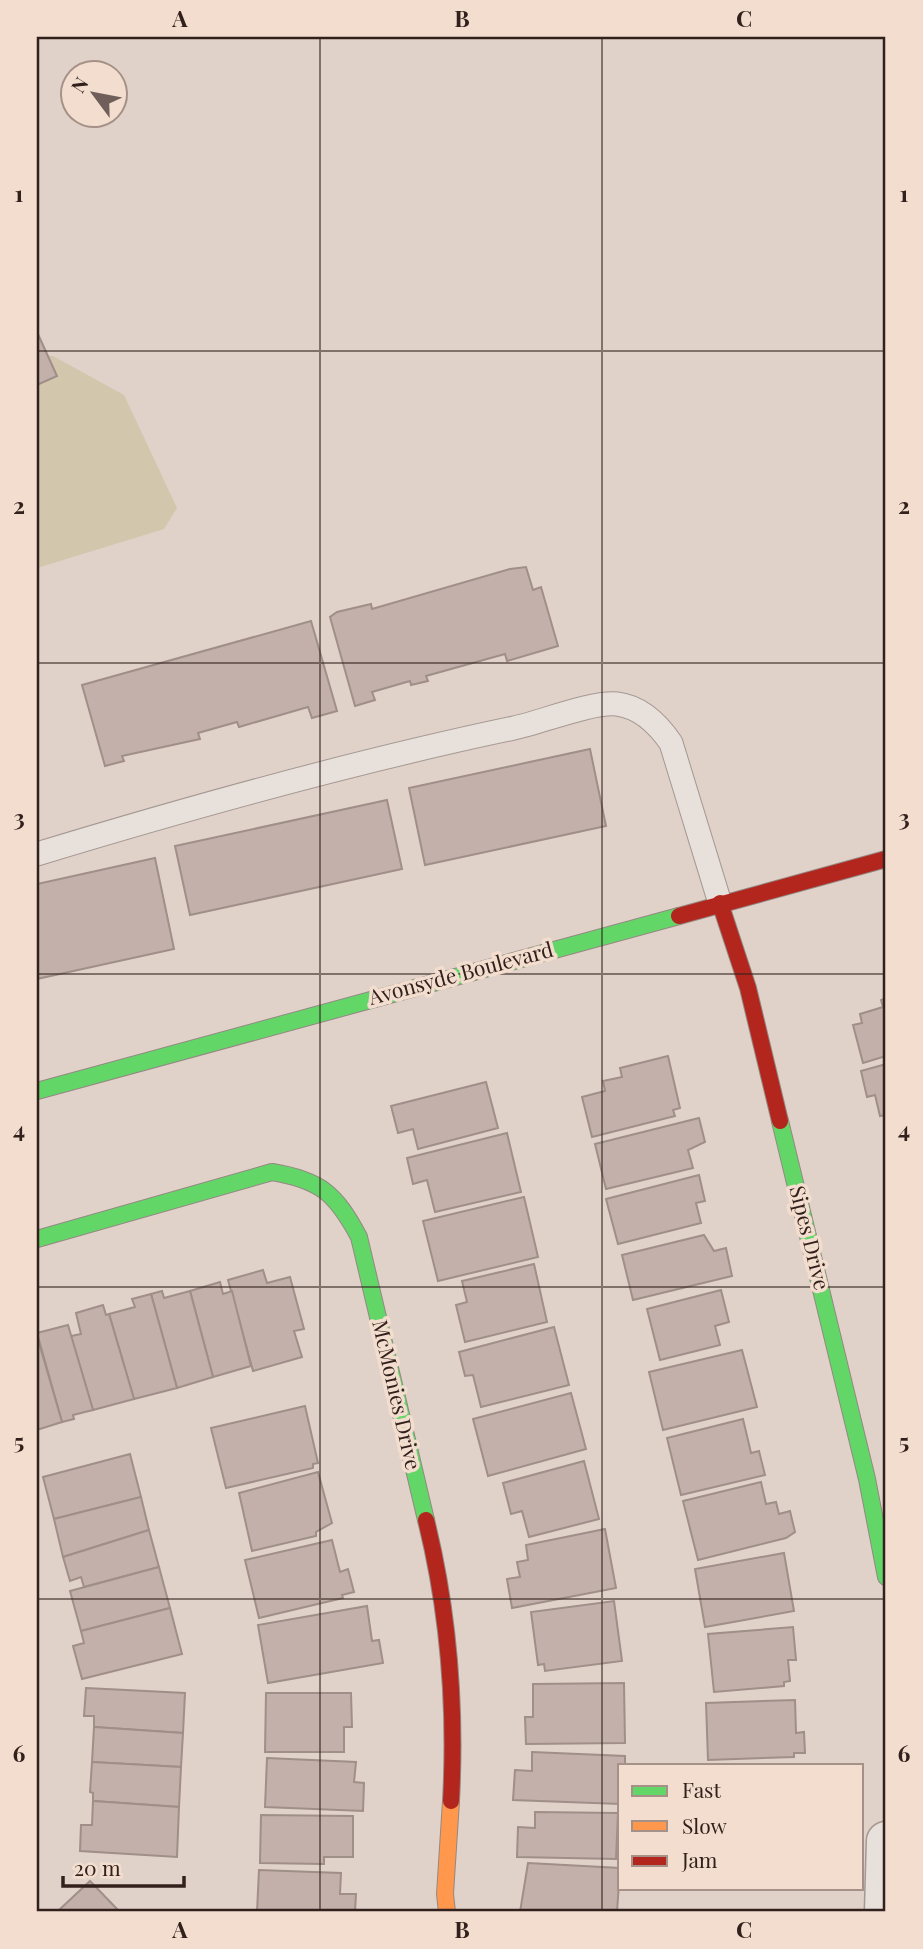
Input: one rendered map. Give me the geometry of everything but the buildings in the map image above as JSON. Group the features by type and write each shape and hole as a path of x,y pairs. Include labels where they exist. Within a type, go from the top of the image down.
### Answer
{"street":[{"name":"Avonsyde Boulevard","path":"37,1091 886,859"},
{"name":"Sipes Drive","path":"720,903 751,1002 864,1466 886,1577"},
{"name":"McMonies Drive","path":"37,1239 272,1172 300,1176 323,1186 344,1208 359,1237 431,1539 444,1605 452,1677 454,1742 445,1894 447,1912"},
{"path":"884,1912 886,1841"}],"lane":[{"path":"37,854 171,813 323,772 535,723 596,706 619,705 648,717 661,728 671,743 720,903"}],"shaded area":[{"path":"37,356 53,356 124,395 177,508 164,529 37,568"}],"traffic: fast":[{"path":"37,1091 679,916"},
{"path":"780,1121 867,1479 886,1577"},
{"path":"37,1239 272,1172 303,1179 325,1191 343,1210 359,1237 426,1520"}],"traffic: slow":[{"path":"447,1912 445,1894 451,1801"}],"traffic: jam":[{"path":"679,916 886,859"},
{"path":"720,903 748,988 780,1121"},
{"path":"426,1520 440,1590 449,1660 451,1801"}]}
